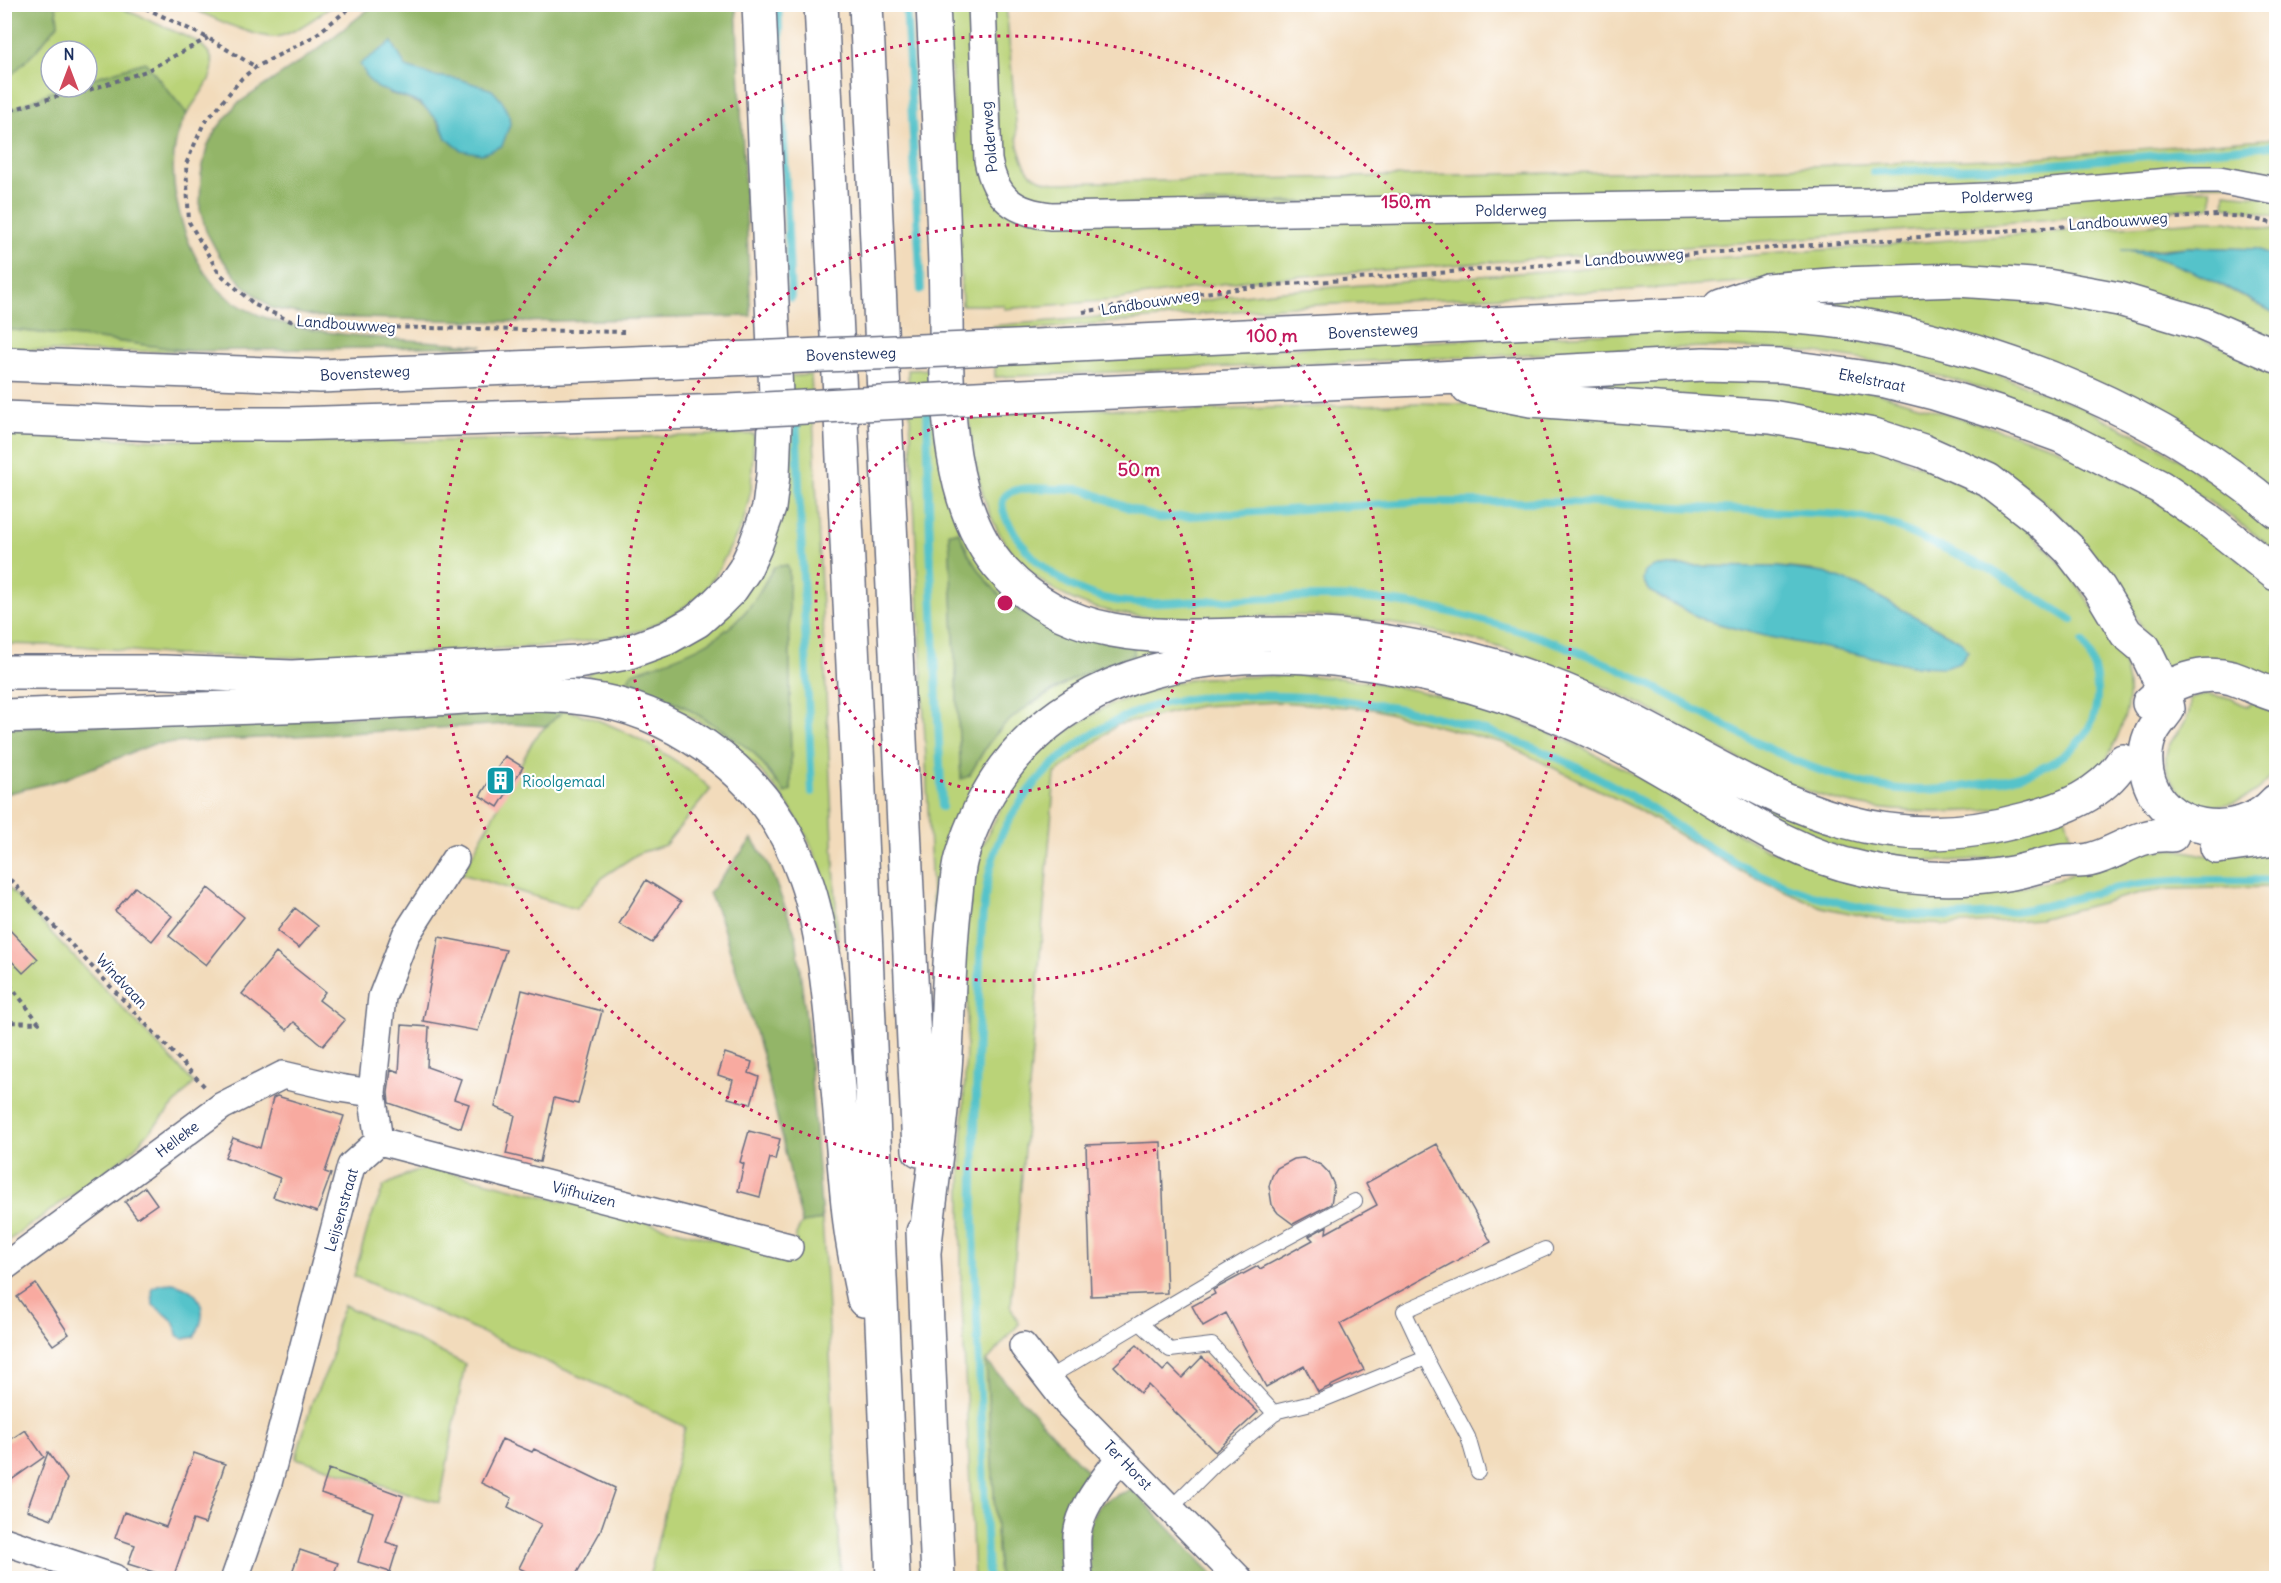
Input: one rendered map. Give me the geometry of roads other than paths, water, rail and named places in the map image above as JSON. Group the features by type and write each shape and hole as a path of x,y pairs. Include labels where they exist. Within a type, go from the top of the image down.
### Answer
{"main road":[{"path":"4,672 164,672 292,677 578,662 626,653 667,638 697,621 732,588 745,569 769,508 773,475 776,395 759,4"},
{"path":"821,4 859,780 893,1578"},
{"path":"866,4 938,1578"},
{"path":"933,4 945,268 947,387 955,460 968,508 983,543 1006,574 1042,604 1077,622 1122,633 1176,636 1291,634 1335,636 1410,645 1498,666 1587,699 1781,800 1827,817 1879,829 1953,831 1992,827 2022,820 2049,812 2092,793 2114,775 2123,761"},
{"path":"1697,314 1767,290 1778,289 1958,280 2046,286 2119,299 2203,324 2277,356"},
{"path":"1697,314 1775,315 1859,324 1981,353 2092,396 2151,426 2212,462 2277,511"},
{"name":"Bovensteweg","path":"4,364 320,376 993,348 1697,314"},
{"name":"Ekelstraat","path":"1419,379 1704,364 1781,366 1886,381 1998,413 2070,440 2160,488 2207,519 2277,574"},
{"path":"4,418 158,424 290,424 729,411 1419,379 1531,400 1771,417 1874,435 1923,451 1988,480 2037,518 2069,549 2099,588 2126,633 2144,648 2153,699 2168,709 2149,737 2146,764 2155,795 2165,808 2166,822"},
{"path":"924,1252 945,1068 950,938 960,861 983,803 1010,760 1049,720 1087,696 1157,668 1188,662 1234,658 1332,659 1414,672 1489,691 1547,712 1599,735 1657,766 1794,847 1861,869 1921,878 1976,878 2009,874 2065,861 2078,849 2166,822 2210,826 2245,823 2259,816 2277,801"},
{"path":"2277,695 2233,678 2214,675 2190,678 2153,699 2132,726 2123,761 2136,803 2206,846 2223,847 2277,839"},
{"path":"4,716 513,695 570,696 603,701 634,710 674,726 731,765 760,793 776,816 793,848 806,880 814,909 832,1027 851,1226 886,1420"}],"street":[{"name":"Polderweg","path":"982,4 988,160 991,175 997,188 1017,209 1034,214 1051,216 1524,210 1871,202 2006,196 2192,180 2219,180 2277,191"},
{"path":"379,1141 372,1093 381,997 406,935 455,859"},
{"name":"Helleke","path":"4,1267 222,1106 283,1075 372,1093"},
{"name":"Vijfhuizen","path":"379,1141 789,1247"},
{"name":"Leijsenstraat","path":"235,1578 268,1483 351,1166 379,1141"},
{"name":"Ter Horst","path":"1023,1346 1067,1403 1238,1578"},
{"path":"1079,1578 1077,1535 1080,1521 1087,1504 1120,1457"},
{"path":"4,1541 114,1578"}],"lane":[{"path":"1048,1378 1248,1259 1354,1201"},
{"path":"1478,1472 1468,1437 1404,1311 1545,1249"},
{"path":"1140,1323 1170,1350 1212,1345 1275,1414"},
{"path":"1170,1509 1215,1464 1275,1414 1320,1401 1426,1358"}],"water":[{"path":"392,42 406,67 433,76 459,79 492,90 502,101 509,116 510,124 502,146 482,154 461,150 446,138 440,122 420,103 378,88 369,80 360,64"},
{"path":"2188,247 2257,249 2276,257 2276,314 2201,275 2161,259 2121,250 2157,251"},
{"path":"1654,566 1778,567 1825,573 1857,585 1962,642 1968,651 1960,662 1944,667 1917,666 1765,636 1704,620 1649,591 1643,580 1645,572"},
{"path":"173,1283 191,1291 200,1303 202,1319 194,1337 183,1339 177,1335 172,1320 153,1305 152,1288 160,1284"}],"waterway":[{"path":"778,4 791,298"},
{"path":"906,4 921,290"},
{"path":"1873,172 2014,167 2276,145"},
{"path":"927,407 930,545 942,807"},
{"path":"796,414 812,792"},
{"path":"2072,620 1990,569 1883,521 1831,514 1570,502 1415,502 1159,518 1081,489 1015,490 1007,494 1003,500 1003,509 1008,522 1032,556 1064,582 1102,598 1123,602 1159,603 1339,597 1398,602 1458,614 1529,634 1597,659 1787,757 1860,782 1899,789 1942,789 1999,781 2038,770 2062,757 2082,738 2094,715 2096,678 2089,653 2083,642"},
{"path":"988,1578 974,1202 980,959 984,905 994,855 1014,812 1029,791 1064,755 1106,726 1153,706 1189,699 1226,696 1322,698 1417,712 1498,735 1573,765 1609,783 1715,851 1769,879 1825,899 1885,912 1928,916 1970,916 2013,912 2138,884 2190,880 2276,880"}],"place":[{"name":"Rioolgemaal","path":"501,781"}]}
